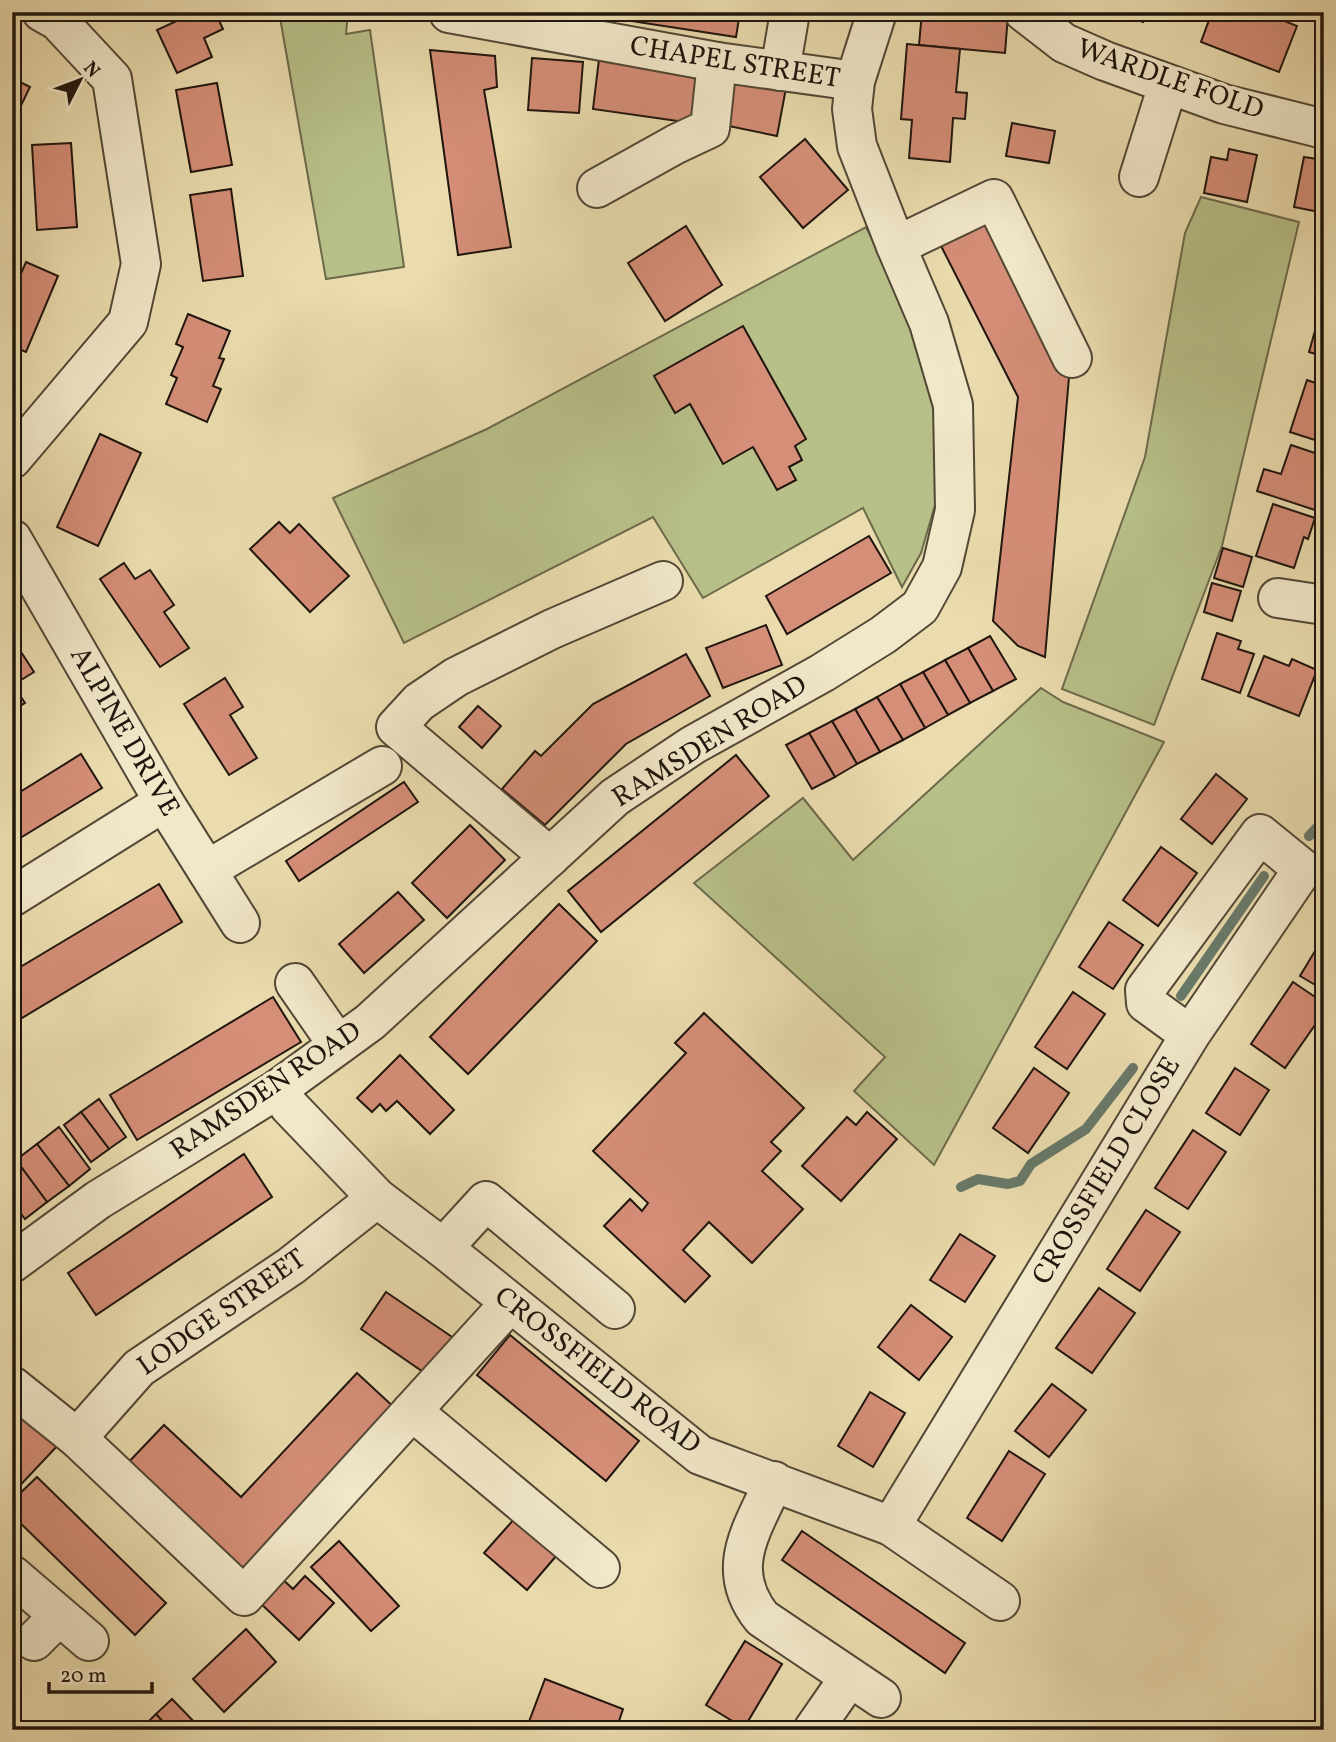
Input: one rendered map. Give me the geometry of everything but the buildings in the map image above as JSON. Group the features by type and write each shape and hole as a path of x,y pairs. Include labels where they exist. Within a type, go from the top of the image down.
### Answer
{"street":[{"path":"12,459 128,322 141,264 112,79 58,21 41,12"},
{"path":"780,71 790,12"},
{"name":"RAMSDEN ROAD","path":"12,1264 98,1200 278,1089 370,1022 615,797 693,745 822,673 883,635 920,607 942,567 956,510 954,405 929,323 895,246 857,146 852,109 855,81 877,12"},
{"name":"WARDLE FOLD","path":"1024,12 1064,43 1168,85 1224,104 1324,129"},
{"name":"CHAPEL STREET","path":"449,13 717,62 855,81"},
{"path":"597,188 710,128 717,62"},
{"path":"1139,177 1168,85"},
{"path":"895,246 994,199 1072,358"},
{"name":"ALPINE DRIVE","path":"12,539 164,802 240,923"},
{"path":"550,857 396,727 419,702 456,677 552,629 663,581"},
{"path":"1278,598 1324,604"},
{"path":"207,870 382,766"},
{"path":"12,897 164,802"},
{"name":"CROSSFIELD CLOSE","path":"891,1526 1190,1035 1303,869 1260,834 1144,990 1146,1003 1190,1035"},
{"path":"295,983 338,1045"},
{"name":"CROSSFIELD ROAD","path":"278,1089 289,1106 377,1198 699,1455 891,1526 1000,1601"},
{"name":"LODGE STREET","path":"77,1438 139,1368 290,1266 377,1198"},
{"path":"443,1248 486,1201 615,1309"},
{"path":"12,1386 77,1438 244,1595 510,1303"},
{"path":"412,1411 600,1568"},
{"path":"774,1481 747,1541 741,1567 751,1603 762,1618 881,1698"},
{"path":"12,1575 46,1628 89,1641"},
{"path":"813,1730 849,1678"}],"green space":[{"path":"279,12 348,12 346,34 370,30 404,267 326,279"},
{"path":"1201,197 1299,222 1222,546 1154,725 1062,689 1145,457 1185,233"},
{"path":"866,227 902,298 936,408 938,495 921,553 902,587 863,508 703,598 653,517 404,643 333,498 487,429"},
{"path":"1041,688 1063,702 1164,742 934,1165 854,1091 885,1057 694,883 803,798 853,860"}],"waterway":[{"path":"1309,836 1324,820"},
{"path":"1181,996 1264,876"},
{"path":"961,1187 978,1179 1008,1184 1020,1181 1031,1164 1086,1129 1133,1068"}]}
